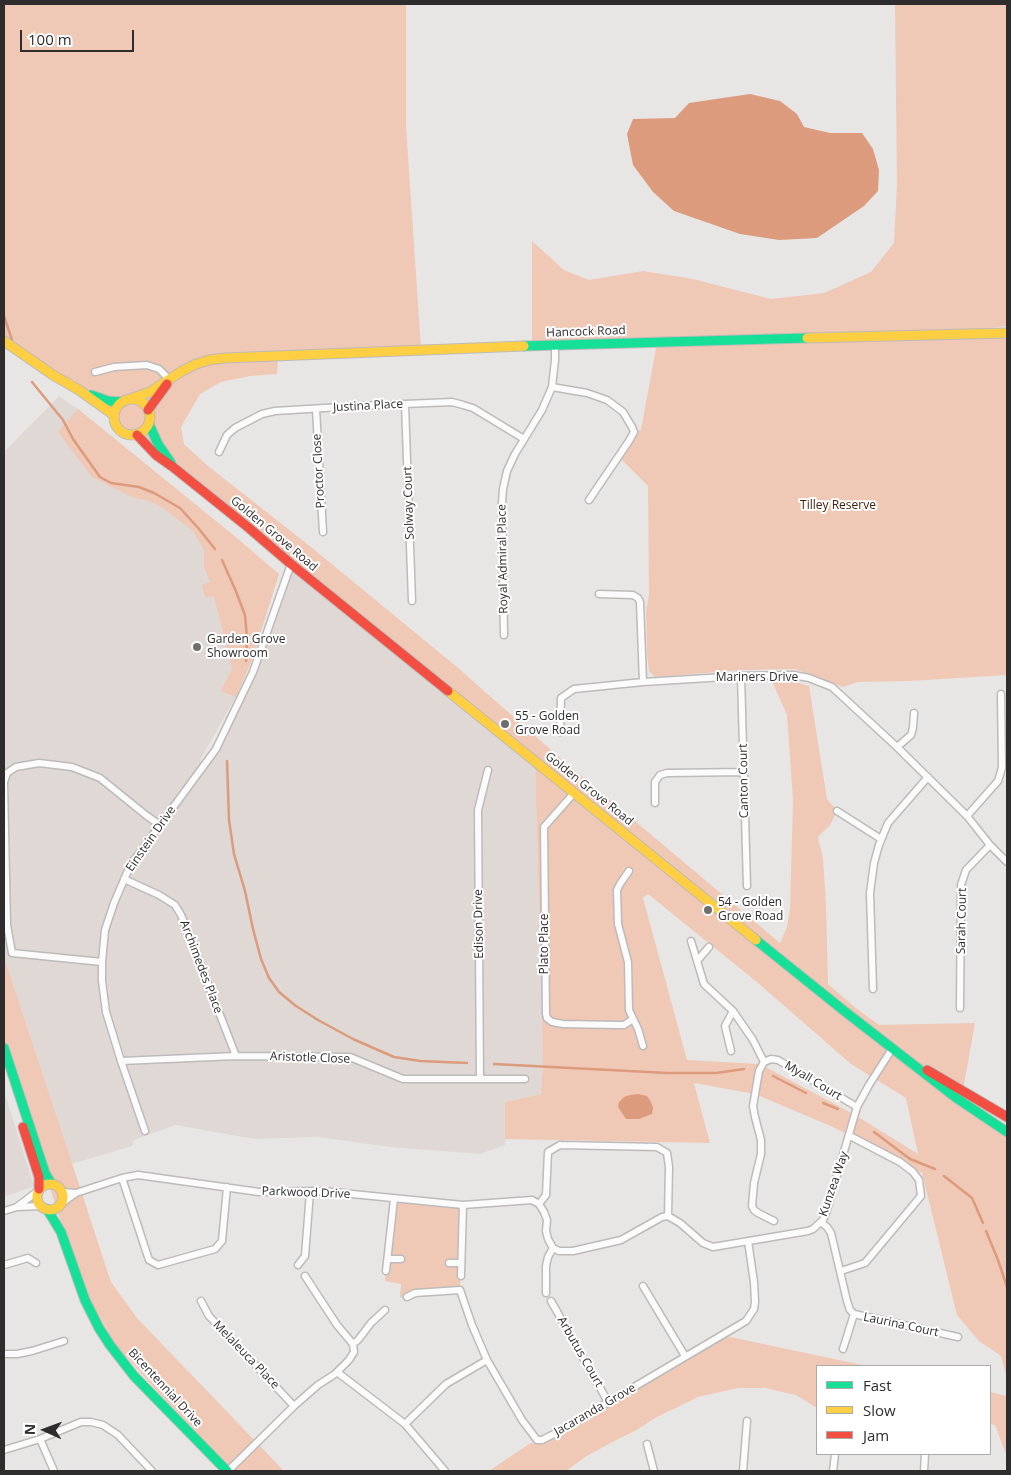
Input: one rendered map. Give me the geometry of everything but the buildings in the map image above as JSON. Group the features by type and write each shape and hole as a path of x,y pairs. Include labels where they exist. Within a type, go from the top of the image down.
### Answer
{"main road":[{"name":"Hancock Road","path":"126,401 150,392 196,364 225,358 555,345 1007,333"},
{"path":"4,341 114,415"},
{"name":"Hancock Road","path":"148,410 170,380"},
{"path":"79,390 108,401 126,401 141,402 148,410 150,419 146,429 137,435 125,434 120,431 114,421 115,410 126,401"},
{"name":"Golden Grove Road","path":"148,424 173,468"},
{"name":"Golden Grove Road","path":"137,435 156,455 894,1050 955,1097 1007,1132"},
{"path":"4,1048 45,1173 51,1183"},
{"name":"Golden Grove Road","path":"894,1050 1007,1117"},
{"path":"4,1067 39,1177 37,1201 44,1208 54,1210 63,1198 62,1192 56,1184 45,1184 38,1190"},
{"name":"Bicentennial Drive","path":"60,1204 61,1232"},
{"name":"Bicentennial Drive","path":"44,1208 61,1232 81,1291 110,1345 134,1376 228,1471"}],"street":[{"name":"Royal Admiral Place","path":"504,635 502,503 507,471 542,410 552,387 555,345"},
{"path":"95,372 114,367 147,365 159,369 170,380"},
{"path":"552,387 576,390 607,400 629,419 634,432 589,500"},
{"name":"Justina Place","path":"219,452 227,435 235,428 262,414 275,411 452,402 473,408 524,439"},
{"name":"Solway Court","path":"406,404 412,601"},
{"name":"Proctor Close","path":"316,409 323,532"},
{"name":"Einstein Drive","path":"145,1131 106,1012 102,981 102,962 106,930 130,866 216,749 253,672 291,564"},
{"path":"599,594 633,595 640,602 643,682"},
{"name":"Mariners Drive","path":"560,732 561,698 574,689 643,682 741,676 793,675 809,678 832,687 897,747 967,816 1007,862"},
{"name":"Canton Court","path":"741,676 747,886"},
{"path":"967,816 998,780 1002,768 1001,694"},
{"path":"897,747 911,735 914,713"},
{"path":"102,962 12,953 7,925 4,782 7,772 16,767 39,762 72,767 100,778 160,825"},
{"name":"Edison Drive","path":"480,1079 478,810 488,770"},
{"path":"655,804 655,782 660,775 668,772 744,772"},
{"path":"873,989 870,893 874,863 888,823 928,777"},
{"name":"Plato Place","path":"574,793 544,827 547,1018 552,1022 563,1024 618,1025 633,1019"},
{"path":"837,811 881,839"},
{"name":"Sarah Court","path":"960,1008 961,885 966,870 990,844"},
{"path":"629,872 617,890 617,921 628,962 629,1010 638,1029 642,1046"},
{"name":"Archimedes Place","path":"124,879 159,895 175,905 181,915 236,1056"},
{"path":"691,941 704,984 732,1011 753,1040 764,1062 760,1071 753,1106 761,1140 761,1154 754,1183 752,1206 758,1213 774,1222"},
{"path":"697,961 709,947"},
{"path":"731,1051 725,1026 732,1011"},
{"name":"Kunzea Way","path":"668,1216 680,1223 703,1242 713,1246 808,1232 821,1222 826,1213 857,1107 868,1085 894,1050"},
{"name":"Aristotle Close","path":"121,1061 236,1056 350,1057 403,1079 525,1079"},
{"name":"Myall Court","path":"764,1062 771,1059 778,1060 857,1107"},
{"path":"841,1272 865,1262 921,1196 920,1180 913,1172 900,1162 850,1136"},
{"path":"560,1145 657,1147 667,1153 669,1167 668,1216 662,1217 621,1240 573,1251 558,1251 553,1248 548,1239 546,1231 547,1220 539,1204 546,1196 548,1152 560,1145"},
{"name":"Parkwood Drive","path":"60,1204 76,1193 122,1178 138,1175 259,1192 322,1191 463,1205 532,1200 539,1204"},
{"path":"122,1178 149,1260 158,1265 215,1249 222,1241 227,1187"},
{"path":"17,1207 38,1190"},
{"name":"Parkwood Drive","path":"62,1192 76,1193"},
{"path":"298,1266 307,1259 310,1192"},
{"path":"386,1271 394,1199"},
{"path":"461,1276 463,1205"},
{"path":"4,1211 17,1207 44,1208"},
{"name":"Laurina Court","path":"821,1222 831,1233 847,1302 854,1314 958,1337"},
{"name":"Jacaranda Grove","path":"407,1297 416,1292 460,1290 487,1360 522,1420 537,1440 542,1440 746,1321 750,1317 756,1302 748,1241"},
{"path":"546,1292 546,1266 553,1248"},
{"path":"28,1258 30,1250"},
{"path":"4,1265 28,1258 36,1263"},
{"path":"388,1258 401,1259"},
{"path":"450,1263 461,1263"},
{"path":"228,1471 294,1406 318,1385 337,1372 354,1352 353,1344 337,1325 305,1276"},
{"path":"643,1286 685,1356"},
{"name":"Arbutus Court","path":"551,1301 608,1402"},
{"name":"Melaleuca Place","path":"201,1302 209,1316 294,1406"},
{"path":"353,1344 385,1310"},
{"path":"843,1349 854,1314"},
{"path":"4,1354 24,1353 64,1341"},
{"path":"405,1424 446,1384 487,1360"},
{"path":"337,1372 405,1424 445,1471"},
{"path":"744,1471 747,1421"},
{"path":"4,1450 40,1439 81,1422 91,1422 104,1425 118,1435 152,1471"},
{"path":"40,1439 54,1471"},
{"path":"647,1444 654,1471"},
{"path":"833,1471 835,1455"},
{"path":"924,1471 925,1455"}],"shaded area":[{"path":"750,94 780,101 797,114 804,127 830,133 862,133 873,149 879,170 878,191 864,206 817,238 779,240 740,234 674,211 653,192 633,165 627,134 633,119 675,118 689,103"},
{"path":"59,396 78,409 279,574 250,663 236,697 200,760 206,763 245,688 291,564 535,761 543,1062 541,1094 505,1102 505,1145 480,1154 390,1147 318,1137 254,1139 176,1125 134,1140 132,1146 72,1164 4,956 4,452"},
{"path":"4,1091 34,1186 4,1197"},
{"path":"638,1094 647,1096 653,1108 652,1114 639,1119 626,1119 618,1107 619,1102 624,1097"}],"green space":[{"path":"4,4 406,4 406,126 421,349 278,355 277,374 250,376 221,382 200,394 181,427 184,444 208,466 311,547 457,667 567,764 780,943 787,927 790,909 793,800 787,715 772,681 792,681 809,686 827,799 837,811 830,825 818,837 823,858 828,984 879,1025 975,1023 963,1090 905,1057 1007,1127 1007,1379 1001,1356 979,1341 957,1315 922,1173 833,1127 755,1094 694,1083 710,1143 505,1139 505,1102 541,1094 543,1062 535,761 105,411 4,338","holes":["648,894 758,983 851,1064 906,1098 918,1154 855,1115 760,1064 687,1060 643,898"]},
{"name":"Tilley Reserve","path":"895,4 1007,4 1007,326 939,334 1007,333 1007,675 858,682 843,687 795,669 742,670 655,677 649,671 647,654 646,611 649,595 648,486 619,457 634,432 641,430 657,343 532,346 532,241 564,270 589,280 643,271 693,279 771,299 824,293 871,272 894,243 897,185"},
{"path":"78,409 279,574 252,660 236,697 221,691 232,669 214,596 205,597 202,585 210,582 204,567 204,550 193,531 163,508 149,501 132,497 92,477 58,432"},
{"path":"4,956 111,1282 137,1318 284,1471 233,1471 115,1344 89,1298 66,1239 4,1040"},
{"path":"394,1199 463,1205 460,1290 416,1293 400,1298 401,1284 385,1281"},
{"path":"721,1335 862,1365 816,1365 816,1407 796,1395 765,1388 738,1388 698,1397 655,1418 635,1431 585,1457 566,1471 489,1471 529,1444 542,1440"},
{"path":"991,1392 1007,1396 1007,1457 995,1425 991,1424"}],"waterway":[{"path":"4,316 12,340"},
{"path":"32,382 63,420 73,439 100,477 111,483 139,487 180,508 215,549"},
{"path":"222,560 245,615 246,661"},
{"path":"227,761 229,820 234,854 261,959 269,978 279,992 318,1020 353,1039 394,1057 420,1061 467,1063"},
{"path":"494,1064 667,1073 716,1073 744,1069"},
{"path":"773,1076 806,1093"},
{"path":"823,1103 838,1109"},
{"path":"874,1132 910,1159 935,1169"},
{"path":"944,1176 972,1198 983,1223"},
{"path":"986,1231 1007,1287"}],"traffic: fast":[{"path":"524,346 807,338"},
{"path":"91,395 108,401 122,402"},
{"path":"149,424 158,444 171,463"},
{"path":"756,940 955,1097 1007,1132"},
{"path":"4,1048 45,1173 51,1183"},
{"path":"47,1209 61,1232 85,1300 110,1345 134,1376 227,1471"}],"traffic: slow":[{"path":"807,338 1007,333"},
{"path":"4,341 114,415"},
{"path":"130,399 150,392 182,371 209,360 524,346"},
{"path":"132,399 139,400 145,404 149,410 150,417 149,424 145,430 139,434 132,435 125,434 119,430 115,424 114,417 115,410 119,404 125,400 132,399"},
{"path":"448,691 756,940"},
{"path":"50,1184 59,1188 63,1197 59,1206 50,1210 41,1206 37,1197 41,1188 50,1184"}],"traffic: jam":[{"path":"148,410 167,384"},
{"path":"137,435 156,455 249,528 448,691"},
{"path":"927,1070 1007,1117"},
{"path":"23,1127 39,1177 39,1189"}],"place":[{"name":"Garden Grove Showroom","path":"197,647"},
{"name":"55 - Golden Grove Road","path":"505,724"},
{"name":"54 - Golden Grove Road","path":"708,910"}]}
